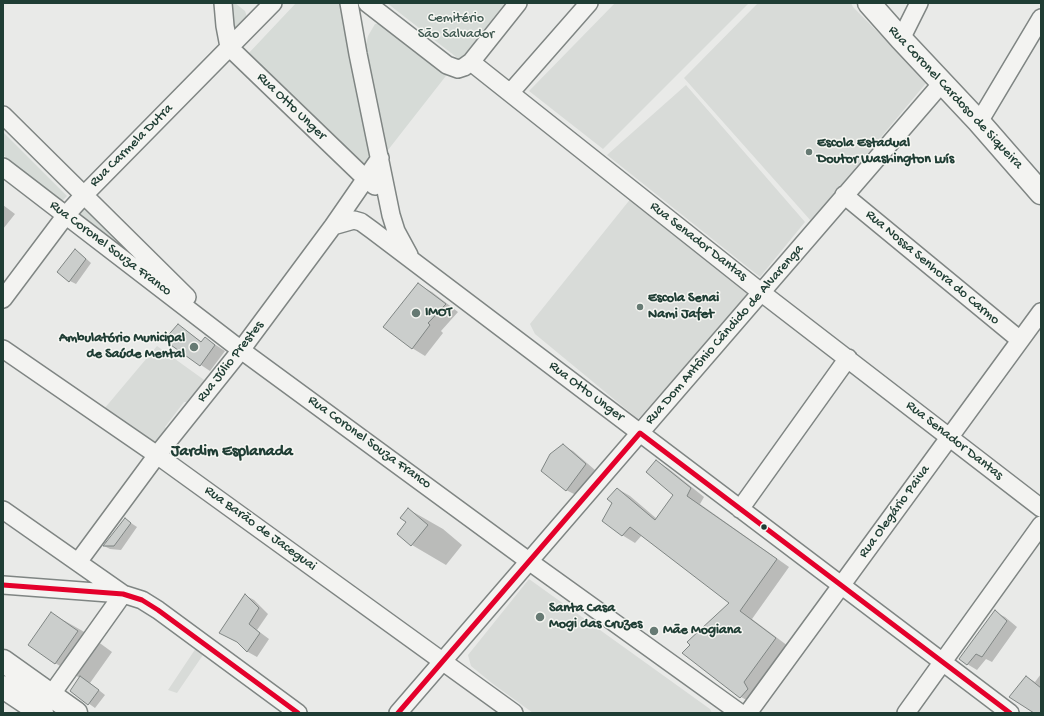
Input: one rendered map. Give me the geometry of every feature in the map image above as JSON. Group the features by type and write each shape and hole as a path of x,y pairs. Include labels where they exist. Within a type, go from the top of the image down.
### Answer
{"main road":[{"name":"Rua Coronel Cardoso de Siqueira","path":"869,3 979,122 1041,193"},
{"path":"3,661 46,704"},
{"path":"3,687 46,704 76,713"}],"street":[{"path":"223,3 229,47"},
{"name":"Rua Otto Unger","path":"349,3 391,215 396,231 412,260"},
{"path":"358,54 367,3 447,65 458,69 464,68 471,62 518,3"},
{"path":"510,93 589,3"},
{"path":"901,39 919,3"},
{"name":"Rua Carmela Dutra","path":"3,299 66,215 229,47 263,6"},
{"path":"979,122 1041,18"},
{"name":"Rua Otto Unger","path":"229,47 366,179 387,195"},
{"name":"Rua Senador Dantas","path":"471,62 762,293 1041,508"},
{"name":"Rua Dom Antônio Cândido de Alvarenga","path":"398,713 530,562 762,293 844,195 942,83"},
{"path":"3,115 241,350"},
{"name":"Rua Júlio Prestes","path":"78,562 157,455 241,350 333,226 380,158"},
{"name":"Rua Coronel Souza Franco","path":"3,167 241,350 530,562 740,713"},
{"name":"Rua Nossa Senhora do Carmo","path":"844,195 1020,340"},
{"name":"Rua Otto Unger","path":"333,226 354,220 361,222 1010,713"},
{"name":"Rua Olegário Paiva","path":"748,713 1041,312"},
{"name":"Rua Barão de Jaceguai","path":"3,349 157,455 443,660 514,713"},
{"path":"740,509 848,358"},
{"path":"3,510 123,594"},
{"path":"906,713 1041,525"},
{"path":"3,585 123,594 142,600 158,610 298,713"},
{"path":"46,704 123,594"}],"shaded area":[{"path":"615,3 749,3 603,149 529,91"},
{"name":"Escola Estadual Doutor Washington Luís","path":"758,3 851,3 853,7 927,82 811,221 684,78"},
{"path":"686,85 805,222 760,277 607,155"},
{"name":"Escola Senai Nami Jafet","path":"632,197 752,291 638,419 535,334 530,324"},
{"path":"157,346 207,382 192,402 184,402 165,427 169,431 158,445 104,409"},
{"name":"Santa Casa Mogi das Cruzes","path":"529,579 710,709 712,713 533,713 493,684 471,666 468,655"},
{"path":"196,648 205,652 177,693 168,690"}],"green space":[{"path":"232,3 235,3 245,11 247,17 234,31"},
{"path":"296,3 341,3 370,158 362,166 247,55"},
{"name":"Cemitério São Salvador","path":"387,3 505,3 460,60"},
{"path":"385,23 449,72 388,150 383,151 363,57 368,36 375,24"},
{"path":"3,132 67,196 62,201 3,155"},
{"path":"82,210 88,210 142,264 79,216"}],"building":[{"path":"75,249 86,259 69,282 57,272"},
{"name":"IMOT","path":"418,283 446,304 428,323 430,325 412,349 383,327"},
{"name":"Ambulatório Municipal de Saúde Mental","path":"178,324 201,342 205,337 215,345 200,366 164,340"},
{"path":"563,444 586,464 566,491 541,471 550,454"},
{"path":"656,460 691,488 687,496 777,559 740,611 776,638 744,682 748,689 740,698 682,653 690,645 687,642 729,603 630,527 622,536 602,521 612,503 607,499 617,488 655,520 673,495 646,472"},
{"path":"408,508 428,525 411,546 397,534 406,522 400,518"},
{"path":"125,518 131,523 114,546 103,546"},
{"path":"245,594 259,608 249,624 260,633 247,652 237,642 219,633"},
{"path":"995,610 1007,621 982,657 976,654 967,665 959,659"},
{"path":"51,612 78,631 55,664 28,645"},
{"path":"80,676 99,690 88,705 70,691"},
{"path":"1026,676 1041,688 1041,713 1034,713 1009,697"}],"transit line":[{"path":"398,713 640,433 1010,713"},
{"path":"3,585 123,594 142,600 158,610 298,713"}],"place":[{"name":"Escola Estadual Doutor Washington Luís","path":"809,152"},
{"name":"Escola Senai Nami Jafet","path":"640,307"},
{"name":"IMOT","path":"416,313"},
{"name":"Ambulatório Municipal de Saúde Mental","path":"194,347"},
{"name":"Santa Casa Mogi das Cruzes","path":"540,617"},
{"name":"Mãe Mogiana","path":"654,631"}],"district":[{"name":"Jardim Esplanada","path":"232,453"}]}
